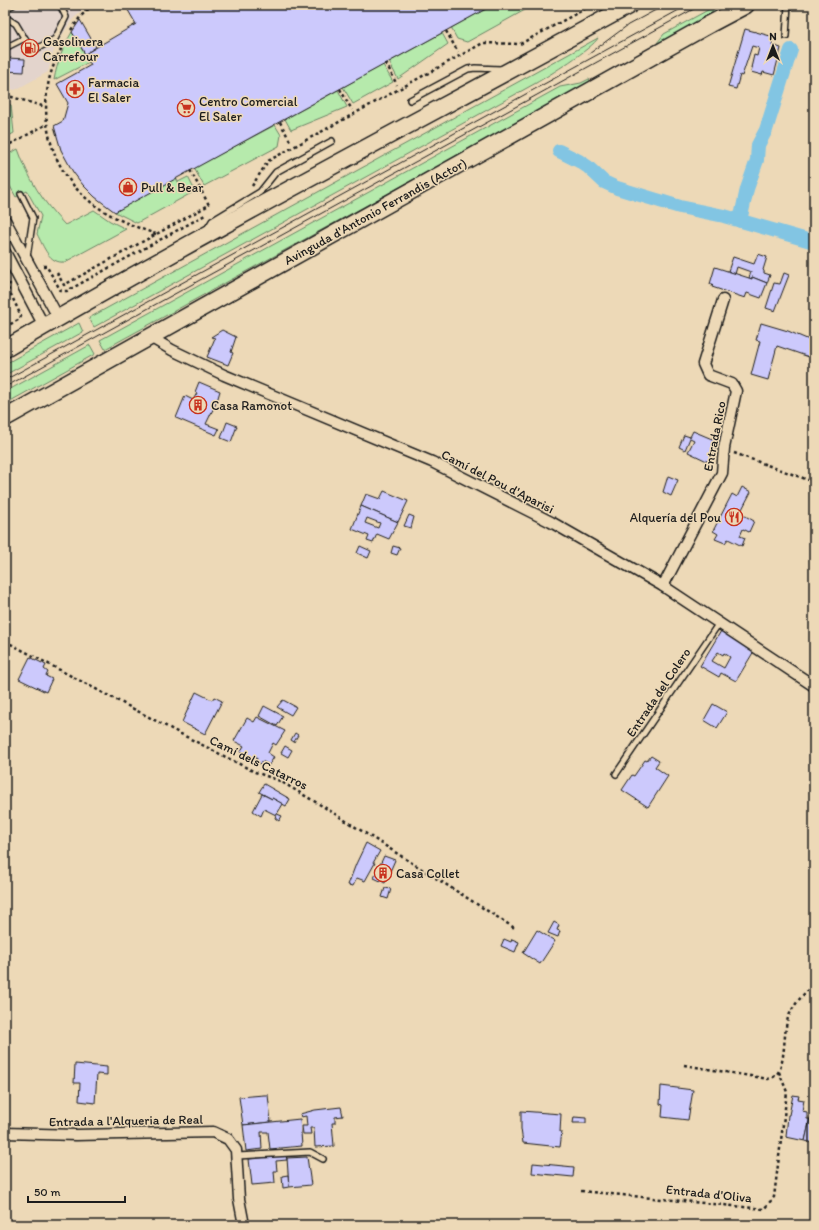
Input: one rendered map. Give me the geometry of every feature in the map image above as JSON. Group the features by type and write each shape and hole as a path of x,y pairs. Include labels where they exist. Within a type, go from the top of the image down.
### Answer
{"main road":[{"path":"5,349 58,317 201,238 630,5"},
{"name":"Avinguda d'Antonio Ferrandis (Actor)","path":"5,418 746,5"}],"street":[{"path":"5,220 58,317"},
{"path":"5,252 9,266 44,326"},
{"name":"Entrada Rico","path":"663,586 722,473 736,391 732,384 708,375 703,364 723,300"},
{"name":"Camí del Pou d'Aparisi","path":"150,337 172,350 224,375 432,462 551,522 663,586 814,686"},
{"name":"Entrada a l'Alqueria de Real","path":"5,1133 76,1134 213,1132 228,1139 236,1150 239,1199 244,1225"}],"lane":[{"path":"5,9 12,5"},
{"path":"6,18 16,24 32,51 55,39 66,17 60,5"},
{"path":"786,36 788,5"},
{"path":"5,48 25,38"},
{"path":"410,100 468,69 512,69"},
{"path":"201,238 212,221 254,196 264,188 271,176 276,172 332,141"},
{"path":"21,194 33,218 27,250 27,260"},
{"name":"Entrada del Colero","path":"616,774 719,623"},
{"path":"237,1156 310,1152 323,1159"}],"path":[{"path":"68,36 71,29 93,5"},
{"path":"446,31 458,52"},
{"path":"64,43 54,64 49,80 46,107 47,124 52,150 59,165 70,181 95,205 132,226 156,234"},
{"path":"386,64 397,85"},
{"path":"340,89 352,110"},
{"path":"5,95 46,107"},
{"path":"280,122 291,143"},
{"path":"5,148 47,124"},
{"path":"57,273 64,285 209,205 190,170"},
{"path":"724,456 734,452 814,482"},
{"name":"Camí dels Catarros","path":"5,641 235,762 280,781 324,807 516,929"},
{"path":"684,1065 768,1079 775,1076 779,1072 787,1020 793,1006 801,996 814,985"},
{"name":"Entrada d'Oliva","path":"581,1191 764,1209 774,1197 787,1092 779,1072"}],"shaded area":[{"name":"Gasolinera Carrefour","path":"5,5 88,5 72,20 62,35 53,53 48,72 15,90 5,87"}],"green space":[{"path":"493,5 534,5 467,42 457,39 451,28"},
{"path":"717,5 731,5 658,45 657,43 664,34"},
{"path":"72,32 89,62 54,80 61,55"},
{"path":"442,33 448,44 398,79 389,62"},
{"path":"598,38 579,55 536,83 94,327 89,318"},
{"path":"383,65 393,82 353,104 343,87"},
{"path":"589,79 591,82 105,349 100,340 560,87 581,83"},
{"path":"338,90 347,107 291,130 285,119"},
{"path":"5,103 11,105 14,133 5,138"},
{"path":"275,125 281,135 279,146 204,186 194,168"},
{"path":"18,149 37,190 65,225 94,210 110,221 126,229 65,262 55,260 48,254 37,234 41,216 27,191 16,197 5,177 5,156"},
{"path":"188,177 195,191 137,223 115,212 176,178 178,182"},
{"path":"79,323 83,332 5,375 5,364"},
{"path":"90,345 95,354 5,404 5,392"}],"building":[{"name":"Centro Comercial El Saler","path":"125,5 493,5 115,212 95,197 73,172 61,150 54,126 63,121 68,103 57,84 91,65 85,54 136,24"},
{"path":"80,20 96,47 85,54 72,32"},
{"path":"745,29 774,37 772,45 781,48 774,75 763,72 762,75 751,72 754,55 757,56 759,48 752,46 736,89 728,87"},
{"path":"5,53 7,58 25,59 24,72 5,71"},
{"path":"758,254 767,257 763,270 764,273 770,275 767,283 752,277 752,279 749,278 751,272 737,267 735,274 728,271 733,257 754,264"},
{"path":"715,267 752,279 752,277 767,283 761,298 747,293 745,298 712,287 713,284 710,284"},
{"path":"784,273 789,275 775,311 766,308 774,283 780,284"},
{"path":"761,323 788,331 814,342 812,358 777,346 768,380 751,375 760,341 756,340"},
{"path":"222,330 236,337 231,352 233,353 228,365 207,357 215,338 211,337"},
{"name":"Casa Ramonot","path":"199,382 220,391 206,424 219,429 216,435 176,418 185,396 193,400 197,393 195,392"},
{"path":"227,422 237,426 231,442 221,438"},
{"path":"693,431 712,439 715,434 722,437 709,462 688,452 694,440 690,438 685,450 679,447 684,435 690,437"},
{"path":"668,476 678,480 671,496 663,492"},
{"name":"Alquería del Pou","path":"742,487 751,492 740,513 754,521 749,532 743,529 740,536 745,538 742,546 728,539 725,543 715,539 718,534 713,531 732,494 737,497"},
{"path":"384,491 408,501 398,522 361,506 366,494 380,499"},
{"path":"361,506 398,522 389,539 377,534 373,543 367,541 369,536 352,529","holes":["367,518 380,523 378,528 365,523"]},
{"path":"409,515 414,517 411,528 404,526"},
{"path":"360,546 371,551 368,558 357,553"},
{"path":"393,546 400,548 397,555 391,553"},
{"path":"721,631 754,651 736,681 721,673 719,677 700,666","holes":["718,652 723,655 724,653 730,657 724,668 712,661"]},
{"path":"30,657 46,665 44,669 48,672 46,676 52,679 46,692 19,679"},
{"path":"196,692 212,700 214,697 222,701 205,734 182,722"},
{"path":"283,700 296,707 291,715 277,707"},
{"path":"713,704 727,712 717,728 704,720"},
{"path":"264,706 283,716 277,726 259,716"},
{"path":"257,717 285,731 276,745 273,743 268,753 274,757 269,765 262,761 261,764 256,761 257,758 254,756 252,758 240,752 244,746 234,741 247,718 254,722"},
{"path":"295,733 298,735 294,742 291,740"},
{"path":"285,746 292,750 288,757 281,753"},
{"path":"651,756 659,761 655,767 668,776 648,807 622,790 632,775 634,776 645,760 647,761"},
{"path":"264,784 290,799 286,806 259,792"},
{"path":"262,794 283,804 277,814 282,816 279,821 275,818 276,815 264,809 261,816 253,811"},
{"path":"366,843 380,851 373,863 375,863 365,881 357,878 353,886 348,885 356,864"},
{"name":"Casa Collet","path":"384,856 395,860 385,883 374,878"},
{"path":"385,888 391,889 388,899 382,897"},
{"path":"554,922 559,925 557,930 560,931 558,937 548,933"},
{"path":"537,930 555,941 540,964 523,953"},
{"path":"504,939 511,942 512,939 519,942 515,952 501,946"},
{"path":"75,1064 107,1067 107,1075 97,1074 95,1103 79,1101 80,1083 74,1083"},
{"path":"661,1086 693,1090 688,1120 662,1117 663,1105 660,1104"},
{"path":"268,1095 271,1122 243,1125 239,1097"},
{"path":"793,1095 799,1096 798,1099 804,1100 802,1111 807,1112 807,1119 810,1119 805,1141 786,1137 788,1115"},
{"path":"341,1107 343,1116 335,1117 335,1123 332,1123 334,1146 315,1147 314,1128 310,1128 311,1134 303,1134 302,1126 307,1126 306,1116 301,1117 300,1114 315,1110"},
{"path":"521,1111 561,1114 560,1132 562,1132 560,1147 523,1143"},
{"path":"574,1117 586,1118 586,1123 573,1123"},
{"path":"300,1119 302,1146 270,1149 268,1132 261,1132 262,1149 246,1151 243,1125"},
{"path":"810,1119 814,1120 814,1143 805,1141"},
{"path":"286,1155 287,1160 276,1161 277,1171 274,1171 275,1183 252,1185 249,1159"},
{"path":"307,1157 311,1185 289,1187 287,1158"},
{"path":"533,1163 574,1167 573,1177 532,1173"},
{"path":"288,1175 289,1187 283,1188 282,1176"}],"waterway":[{"path":"740,221 747,189 757,160 758,145 766,130 791,50"},
{"path":"559,151 579,161 604,182 617,188 680,207 724,216 814,242"}],"tram line":[{"path":"589,54 628,25 665,5"},
{"path":"5,380 688,5"},
{"path":"5,387 701,5"}],"place":[{"name":"Gasolinera Carrefour","path":"30,48"},
{"name":"Farmacia El Saler","path":"75,89"},
{"name":"Centro Comercial El Saler","path":"186,108"},
{"name":"Pull & Bear","path":"128,187"},
{"name":"Casa Ramonot","path":"198,405"},
{"name":"Alquería del Pou","path":"734,517"},
{"name":"Casa Collet","path":"383,873"}]}
